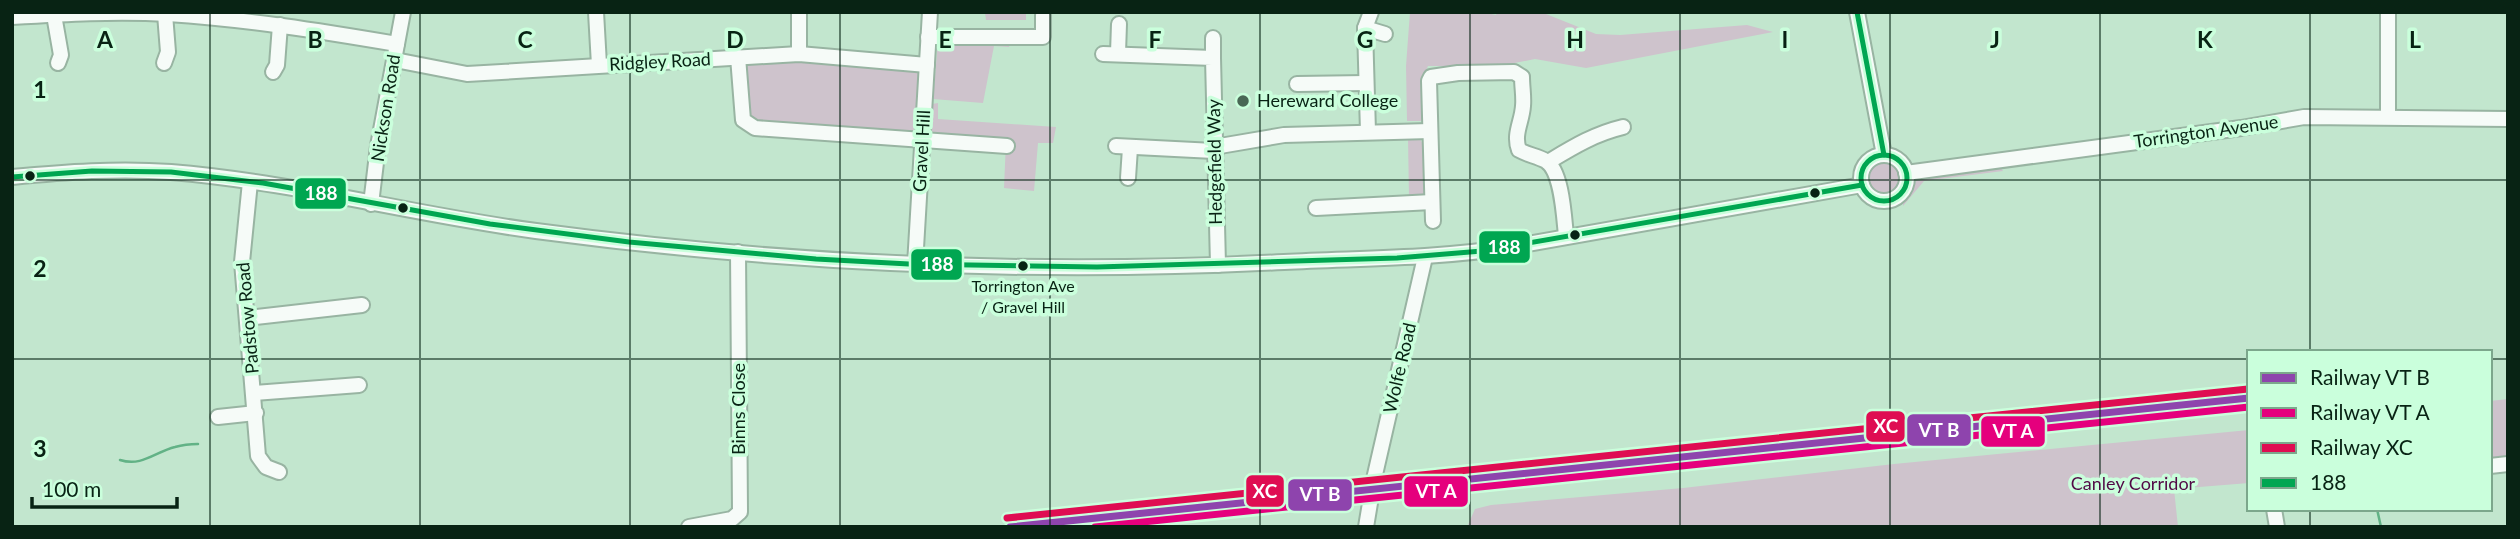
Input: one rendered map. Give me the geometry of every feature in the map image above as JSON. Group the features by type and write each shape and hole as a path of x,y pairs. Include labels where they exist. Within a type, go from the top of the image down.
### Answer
{"street":[{"name":"Nickson Road","path":"371,204 403,12"},
{"path":"596,12 599,65"},
{"path":"799,12 799,54"},
{"name":"Gravel Hill","path":"915,264 930,12"},
{"path":"1368,132 1365,28 1371,12"},
{"path":"1857,12 1884,155"},
{"path":"2388,12 2388,117"},
{"path":"12,17 164,14 280,25 397,44"},
{"path":"164,14 168,52 164,63"},
{"path":"54,15 61,55 58,63"},
{"path":"928,37 1043,37 1043,15"},
{"path":"1119,24 1111,53 1213,58"},
{"path":"274,72 280,25"},
{"path":"1365,28 1385,34"},
{"name":"Hedgefield Way","path":"1213,38 1218,265"},
{"name":"Ridgley Road","path":"395,60 467,74 799,54 927,65"},
{"path":"738,57 743,120 755,128 1007,146"},
{"path":"1433,221 1431,77 1458,73 1514,72 1522,77 1523,107 1516,142 1522,152 1548,162 1554,170 1566,236"},
{"path":"1297,84 1366,83"},
{"name":"Torrington Avenue","path":"1906,173 2241,128 2304,117 2508,119"},
{"path":"1548,162 1583,140 1623,127"},
{"path":"1128,178 1123,147 1214,149 1284,135 1430,131"},
{"path":"1884,155 1900,162 1906,173 1902,192 1888,200 1869,195 1862,185 1861,173 1865,165 1871,159 1884,155"},
{"path":"12,177 107,170 167,172 250,181 539,231 738,253 915,264 1053,268 1425,257 1500,248 1862,185"},
{"name":"Padstow Road","path":"250,181 242,262 258,456 266,467 279,472"},
{"path":"1316,208 1432,202"},
{"name":"Binns Close","path":"689,527 732,519 740,512 738,253"},
{"name":"Wolfe Road","path":"1374,479 1425,257"},
{"path":"247,318 362,305"},
{"path":"254,393 359,386"},
{"path":"218,418 256,413"},
{"path":"1366,527 1371,497"}],"green space":[{"path":"982,12 1026,12 1026,20 986,20 985,13"},
{"path":"1410,12 1482,12 1496,15 1497,12 1541,12 1596,34 1620,35 1747,25 1773,32 1586,68 1535,59 1499,66 1428,66 1423,77 1422,121 1407,121 1406,66"},
{"path":"1011,40 1009,47 994,46 983,103 933,99 938,42"},
{"path":"789,58 918,69 916,138 758,124 747,116 743,62"},
{"path":"938,103 938,119 1056,127 1053,143 1038,143 1034,191 1004,188 1006,141 932,134 932,104"},
{"path":"1408,138 1420,139 1424,146 1425,195 1409,197"},
{"path":"1885,160 1897,165 1902,177 1897,189 1885,194 1873,189 1868,177 1873,165"},
{"path":"2000,167 2003,171 1924,181 1903,206 1918,178"},
{"path":"2508,399 2508,459 2492,461 2492,401"},
{"name":"Canley Corridor","path":"2247,430 2247,483 2174,489 2178,527 1467,527 1475,509 1491,505 1683,488 1894,464"}],"waterway":[{"path":"120,460 135,462 168,449 198,444"},
{"path":"2377,511 2381,527"}],"transit line":[{"name":"188","path":"1857,12 1884,155"},
{"name":"188","path":"1884,155 1900,162 1907,178 1900,194 1884,201 1868,194 1861,178 1868,162 1884,155"},
{"name":"188","path":"12,177 92,171 171,172 263,183 490,224 629,242 816,259 909,264 1097,267 1397,258 1482,251 1862,185"},
{"path":"1010,527 2247,398"},
{"path":"1095,527 2247,407"}],"rail line":[{"name":"XC","path":"1007,518 2247,389"}],"place":[{"name":"Hereward College","path":"1243,101"},
{"name":"Torrington Ave / Gravel Hill","path":"1023,266"}]}
